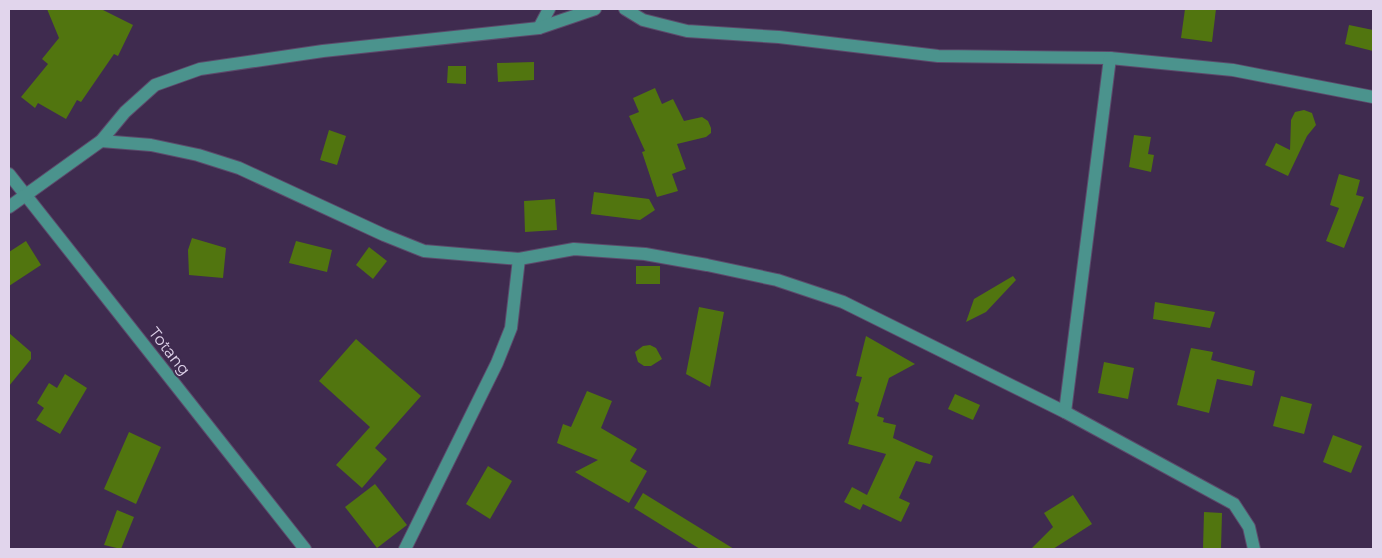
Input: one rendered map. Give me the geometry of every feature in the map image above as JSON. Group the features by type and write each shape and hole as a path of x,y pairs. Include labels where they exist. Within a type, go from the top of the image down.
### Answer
{"street":[{"path":"539,28 549,9"},
{"path":"9,207 101,141 125,112 155,84 200,69 324,51 539,28 595,9"},
{"path":"625,9 643,20 687,31 779,37 938,56 1110,58 1233,70 1373,97"},
{"path":"1065,412 1110,58"},
{"path":"101,141 151,145 198,154 240,168 384,235 424,251 519,259 574,249 644,254 777,280 843,302 1065,412 1234,504 1248,527 1254,549"},
{"name":"Totang","path":"9,174 305,549"},
{"path":"405,549 497,363 511,328 519,259"}],"building":[{"path":"47,9 101,9 133,25 118,56 114,54 81,102 77,100 66,119 38,103 35,108 21,97 48,64 42,59 59,38"},
{"path":"1185,9 1216,9 1212,42 1181,38"},
{"path":"1349,25 1373,30 1373,51 1345,44"},
{"path":"534,62 534,80 498,82 497,63"},
{"path":"448,66 466,66 466,84 447,83"},
{"path":"655,88 662,104 673,99 684,121 702,117 708,121 711,128 711,133 706,137 677,144 686,169 672,174 678,191 657,197 642,152 645,151 629,116 639,112 633,98"},
{"path":"1304,110 1312,113 1316,125 1307,136 1288,176 1265,165 1276,143 1290,150 1291,120 1295,112"},
{"path":"329,130 346,136 337,165 320,160"},
{"path":"1134,135 1151,137 1148,154 1154,155 1151,172 1129,167"},
{"path":"1339,174 1360,180 1356,195 1364,197 1344,248 1326,241 1339,208 1330,205"},
{"path":"594,192 649,199 655,210 640,220 591,214"},
{"path":"555,199 557,230 525,232 524,201"},
{"path":"192,238 226,248 223,278 189,275 188,250"},
{"path":"26,241 41,265 9,286 9,252"},
{"path":"296,241 332,250 327,272 289,263"},
{"path":"369,247 387,261 373,279 356,265"},
{"path":"636,266 660,266 660,284 636,284"},
{"path":"1013,276 1016,280 986,312 966,322 974,299"},
{"path":"1155,302 1215,312 1210,328 1153,319"},
{"path":"699,307 724,312 710,387 686,374"},
{"path":"9,333 31,352 31,359 9,386"},
{"path":"866,336 915,364 889,378 877,416 884,418 883,422 896,425 893,438 933,456 930,464 916,461 899,498 910,503 901,522 863,504 860,510 844,502 852,487 867,495 886,454 848,444 859,403 855,401 862,377 856,376"},
{"path":"356,339 421,396 375,448 387,459 362,488 336,465 370,427 319,381"},
{"path":"650,345 656,348 662,359 651,366 644,366 638,362 635,352 643,346"},
{"path":"1191,348 1213,352 1211,360 1255,371 1252,386 1217,379 1209,413 1177,405"},
{"path":"1104,362 1134,368 1128,399 1098,393"},
{"path":"65,374 87,388 60,434 36,420 44,408 37,403 49,383 57,388"},
{"path":"587,391 612,401 601,428 637,449 630,461 647,471 629,503 575,472 598,460 557,443 563,424 571,427"},
{"path":"955,394 980,405 973,420 948,409"},
{"path":"1281,396 1312,404 1304,434 1273,426"},
{"path":"129,432 161,447 136,504 104,489"},
{"path":"1333,435 1362,446 1351,473 1323,462"},
{"path":"488,466 512,481 490,519 466,504"},
{"path":"375,484 407,525 377,548 345,507"},
{"path":"643,493 734,549 700,549 634,508"},
{"path":"1073,495 1092,524 1053,549 1031,549 1053,527 1044,513"},
{"path":"117,510 134,517 121,549 104,545"},
{"path":"1204,512 1222,513 1221,549 1203,549"}]}
